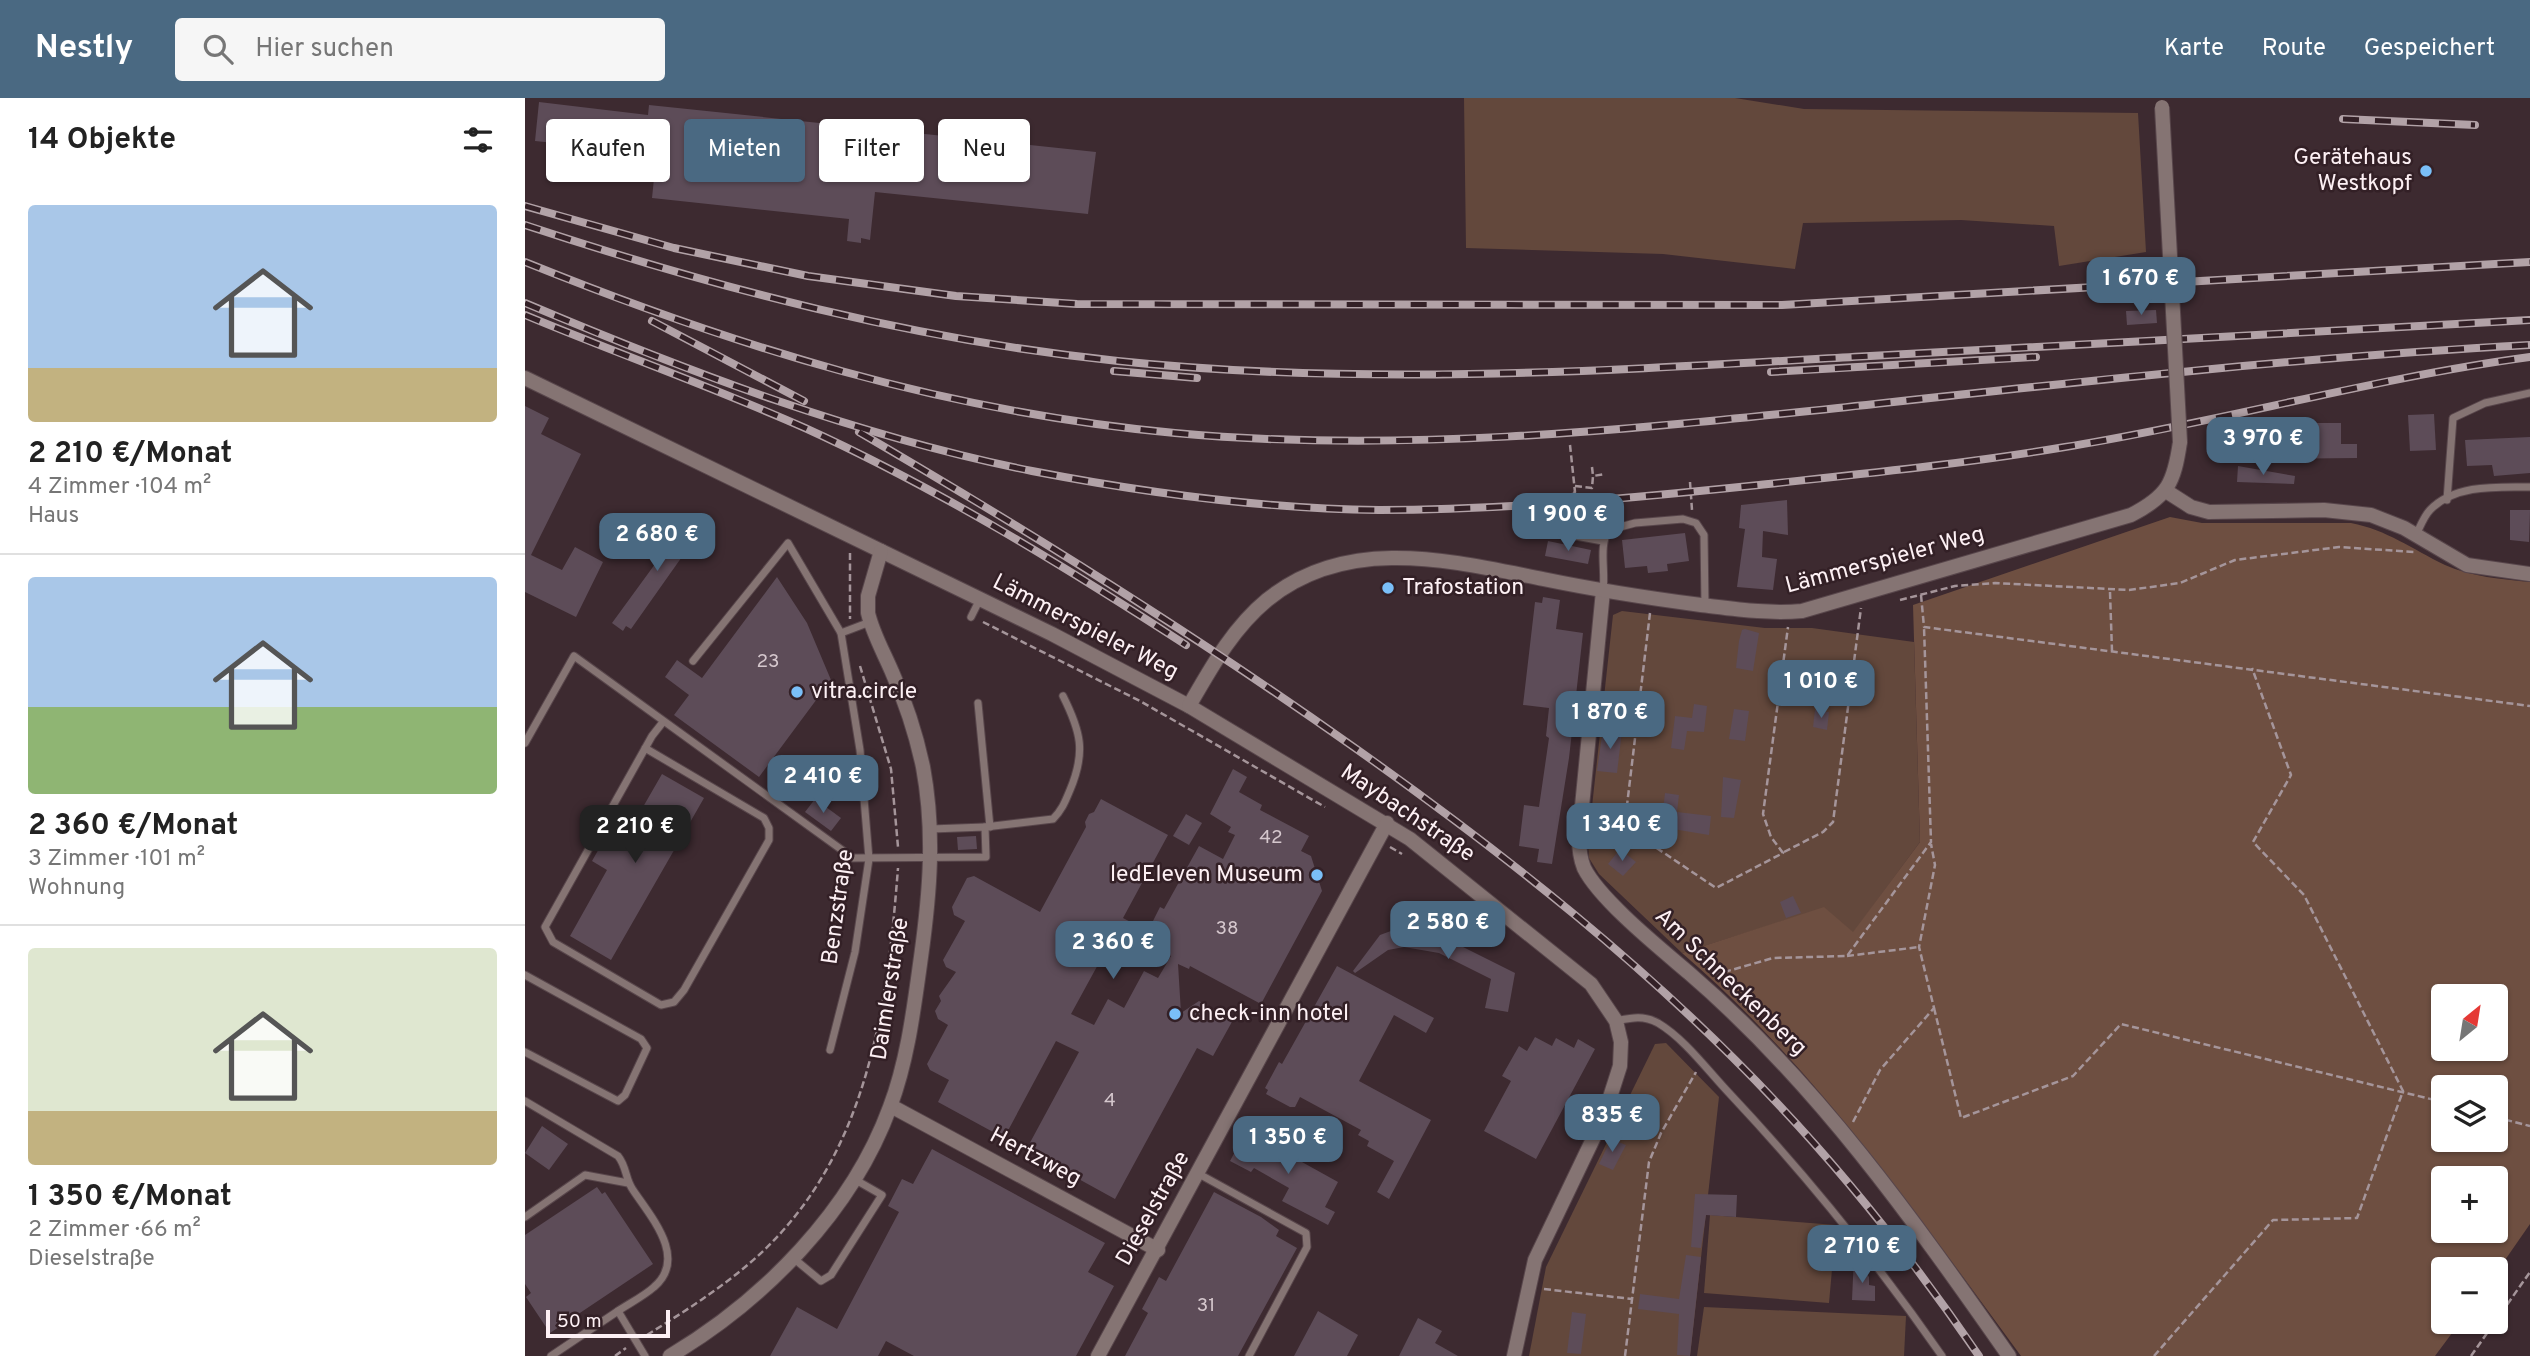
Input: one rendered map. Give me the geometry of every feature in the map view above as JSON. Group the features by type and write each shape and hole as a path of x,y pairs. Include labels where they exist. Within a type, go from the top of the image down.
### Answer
{"street":[{"path":"2161,102 2180,442 2174,474 2166,491 2201,510 2350,511 2386,520 2467,565 2530,574"},
{"name":"Lämmerspieler Weg","path":"525,378 881,551 1189,706 1207,674 1249,617 1291,584 1337,564 1374,558 1425,558 1652,599 1789,612 1859,603 2112,522 2150,505 2166,491"},
{"name":"Daimlerstraße","path":"670,1356 732,1314 792,1257 822,1223 854,1179 891,1106 911,1025 932,859 931,829 914,728 870,622 868,596 881,551"},
{"name":"Am Schneckenberg","path":"1603,591 1579,837 1581,860 1604,893 1759,1037 1846,1134 1906,1210 2009,1356"},
{"name":"Maybachstraße","path":"1189,706 1387,823 1444,864 1591,984 1614,1016"},
{"name":"Dieselstraße","path":"1098,1356 1158,1250 1387,823"},
{"path":"1514,1356 1528,1288 1549,1226 1614,1089 1622,1056 1614,1016"},
{"name":"Hertzweg","path":"891,1106 1158,1250"}],"lane":[{"path":"2448,500 2453,418 2485,403 2530,393"},
{"path":"2416,535 2430,510 2476,487 2530,487"},
{"path":"1603,591 1606,572 1603,541 1609,530 1614,527 1691,520 1704,535 1705,606"},
{"path":"1559,533 1603,541"},
{"path":"693,662 788,543 841,633 870,622"},
{"path":"971,617 980,600"},
{"name":"Benzstraße","path":"830,1050 855,952 869,859 860,750 841,633"},
{"path":"525,743 574,656 853,858 986,857 987,827 978,703"},
{"path":"931,829 987,827 1053,819 1061,811 1077,774 1082,747 1075,720 1063,696"},
{"path":"645,748 764,818 769,828 769,840 684,990 674,1002 661,1005 552,942 545,927 645,748 663,722"},
{"path":"525,975 641,1039 647,1048 625,1095 618,1101 525,1052"},
{"path":"1614,1016 1638,1017 1658,1024 1701,1063 1792,1162 1866,1252 1942,1356"},
{"path":"525,1101 618,1156 625,1164 628,1183 663,1235 668,1266 655,1286 551,1356"},
{"path":"1199,1174 1306,1233 1307,1247 1249,1356"},
{"path":"525,1217 585,1175 628,1183"},
{"path":"792,1257 821,1281 831,1275 883,1195 854,1179"},
{"path":"618,1311 645,1356"}],"path":[{"path":"1570,445 1575,486 1575,492 1571,494 1576,494 1577,511 1582,511 1584,537"},
{"path":"1575,486 1593,488 1592,467"},
{"path":"1593,475 1605,474"},
{"path":"1690,482 1691,520"},
{"path":"1897,600 1955,586 1995,583 2110,592 2180,583 2235,560 2339,547 2421,553"},
{"path":"850,615 852,570 849,555 852,548"},
{"path":"2110,592 2112,651"},
{"path":"1921,595 1931,842 1935,865 1919,947 1961,1118 2073,1076 2121,1024 2431,1099"},
{"path":"1652,599 1626,825 1716,888 1823,831 1833,822 1859,603 1873,606"},
{"path":"1783,853 1771,837 1763,814 1789,612"},
{"path":"981,621 1140,701 1329,810"},
{"path":"1924,627 2530,706"},
{"path":"858,661 891,769 898,852"},
{"path":"2154,1356 2273,1220 2357,1218 2403,1091 2304,895 2253,842 2291,775 2252,668"},
{"path":"1847,956 1931,842"},
{"path":"640,1339 698,1303 751,1262 779,1235 832,1161 863,1089 874,1045 898,869"},
{"path":"1697,980 1773,958 1847,956 1919,947"},
{"path":"1846,1134 1880,1070 1934,1008"},
{"path":"1625,1356 1640,1254 1649,1162 1661,1133 1701,1063"},
{"path":"2508,1120 2530,1126"},
{"path":"2471,1356 2530,1272"},
{"path":"1528,1288 1632,1299"},
{"path":"615,1356 628,1347"}],"shaded area":[{"path":"1464,98 1735,98 1804,109 2138,113 2146,252 2059,266 2054,226 1961,220 1803,223 1795,269 1663,254 1466,248"},
{"path":"2170,517 2202,523 2351,523 2388,535 2455,569 2487,577 2530,582 2530,1224 2507,1257 2431,1257 2431,1334 2451,1334 2435,1356 2021,1356 1903,1197 1821,1094 1731,998 1682,953 1824,907 1853,932 1920,842 1913,605"},
{"path":"1622,611 1765,628 1812,628 1914,642 1920,842 1853,933 1824,908 1682,953 1599,874 1589,858 1588,843 1613,615"},
{"path":"1666,1043 1719,1097 1690,1356 1529,1356 1546,1267 1655,1044"},
{"path":"1710,1215 1836,1225 1829,1303 1704,1293"},
{"path":"1704,1307 1906,1316 1904,1356 1697,1356"}],"building":[{"path":"539,102 648,115 649,105 782,119 684,119 684,182 805,182 805,121 819,123 819,182 924,182 924,134 938,135 938,182 1030,182 1030,145 1096,152 1088,214 875,192 870,240 861,238 861,243 847,241 849,219 652,198 654,182 670,182 670,119 546,119 546,142 535,141"},
{"path":"2156,310 2157,323 2127,325 2126,311"},
{"path":"525,406 549,418 541,434 581,454 531,555 562,570 575,547 603,562 576,617 525,592"},
{"path":"2434,414 2436,450 2410,451 2408,415"},
{"path":"2341,423 2341,444 2357,444 2357,458 2244,459 2244,429 2287,429 2287,425"},
{"path":"2530,437 2530,473 2494,476 2492,465 2467,466 2465,440"},
{"path":"2238,466 2295,476 2294,484 2237,482"},
{"path":"1787,500 1788,535 1763,531 1762,557 1777,559 1773,590 1737,587 1745,529 1739,528 1741,505"},
{"path":"2510,510 2530,510 2529,542 2510,540"},
{"path":"677,516 696,528 687,541 691,544 631,629 626,626 623,631 612,623 666,549 658,544"},
{"path":"1685,533 1689,561 1667,564 1668,571 1648,573 1647,566 1625,568 1622,540"},
{"path":"1548,541 1591,550 1588,564 1545,556"},
{"path":"777,577 807,623 831,680 759,777 674,715 689,695 665,677 677,660 702,678"},
{"path":"1543,597 1560,600 1556,629 1583,633 1569,758 1552,864 1537,862 1539,849 1519,846 1524,805 1539,807 1549,738 1546,736 1549,708 1523,705 1535,602 1542,603"},
{"path":"1742,630 1759,633 1753,671 1736,668 1739,641"},
{"path":"1694,704 1707,706 1704,732 1687,731 1684,750 1671,748 1675,716 1692,718"},
{"path":"1734,709 1749,711 1745,741 1729,739"},
{"path":"1815,710 1829,712 1827,730 1813,727"},
{"path":"1603,728 1622,731 1617,773 1597,771"},
{"path":"1233,769 1247,777 1239,792 1262,805 1260,810 1309,836 1301,851 1311,856 1322,891 1261,1004 1190,966 1189,969 1178,964 1181,1013 1199,1001 1233,1020 1213,1056 1197,1048 1115,1199 1026,1150 1079,1052 1056,1041 1004,1138 938,1102 949,1080 930,1070 927,1064 948,1025 938,1019 935,1011 941,1001 939,996 956,972 946,967 943,960 965,921 954,915 952,907 967,878 974,876 1040,912 1086,827 1089,814 1094,812 1101,799 1168,835 1123,918 1142,928 1130,948 1112,939 1071,1014 1094,1025 1108,999 1124,1008 1144,971 1158,978 1171,956 1143,941 1160,907 1164,909 1199,846 1223,859 1235,835 1228,832 1231,827 1210,814"},
{"path":"662,774 704,798 611,960 570,936 607,870 592,861 613,824 628,833"},
{"path":"1723,777 1741,780 1734,818 1721,817"},
{"path":"1665,793 1679,795 1677,812 1711,816 1709,835 1661,827"},
{"path":"815,799 841,818 831,831 805,812"},
{"path":"1186,814 1202,823 1189,845 1173,836"},
{"path":"976,836 977,849 958,850 957,837"},
{"path":"1620,849 1636,862 1623,876 1608,864"},
{"path":"1793,896 1801,913 1786,918 1780,902"},
{"path":"1399,928 1441,936 1515,973 1508,1012 1485,1008 1491,979 1439,953 1404,947 1388,950 1355,973 1353,971 1380,935"},
{"path":"1337,966 1434,1018 1426,1033 1394,1015 1359,1081 1431,1120 1389,1199 1377,1192 1394,1161 1367,1146 1369,1141 1358,1135 1361,1130 1300,1097 1295,1107 1290,1107 1266,1094 1268,1090 1265,1088 1279,1062 1282,1064"},
{"path":"1535,1037 1552,1046 1556,1038 1574,1048 1578,1039 1595,1049 1536,1159 1484,1131 1511,1081 1502,1076 1519,1046 1527,1051"},
{"path":"542,1126 568,1144 549,1170 525,1153"},
{"path":"1246,1131 1338,1182 1325,1207 1335,1212 1328,1225 1282,1201 1289,1188 1254,1168 1251,1172 1230,1161"},
{"path":"1611,1139 1626,1145 1613,1170 1599,1164"},
{"path":"932,1149 1105,1243 1088,1272 1114,1286 1076,1356 914,1356 886,1341 878,1356 770,1356 797,1307 837,1329 899,1212 888,1206 902,1179 913,1184"},
{"path":"597,1187 602,1194 605,1192 653,1264 550,1333 526,1297 531,1293 525,1284 525,1235"},
{"path":"1214,1192 1261,1217 1279,1230 1276,1236 1297,1248 1238,1356 1125,1356 1148,1313 1142,1309 1159,1277 1166,1281"},
{"path":"1695,1194 1737,1195 1736,1217 1706,1215 1701,1248 1691,1247"},
{"path":"1686,1255 1701,1257 1690,1356 1677,1355 1679,1314 1638,1309 1640,1294 1679,1299"},
{"path":"1854,1256 1869,1277 1869,1285 1875,1286 1875,1301 1852,1300"},
{"path":"1318,1311 1358,1335 1347,1356 1294,1356"},
{"path":"1572,1312 1586,1314 1581,1354 1567,1353"},
{"path":"1418,1318 1442,1331 1435,1343 1458,1356 1399,1356"}],"railway":[{"path":"2343,119 2475,125"},
{"path":"525,206 674,248 808,276 956,296 1077,304 1782,305 2530,262"},
{"path":"525,225 744,291 892,326 1042,352 1212,369 1400,375 1588,371 2530,320"},
{"path":"525,262 683,322 763,348 924,392 1090,423 1258,439 1424,440 1589,431 2270,364 2530,345"},
{"path":"525,303 774,400 902,440 967,457 1161,493 1335,509 1475,508 1570,502 1951,464 2123,437 2413,376 2530,357"},
{"path":"525,315 736,399 854,451 999,529 1186,645"},
{"path":"652,321 804,401"},
{"path":"1771,372 2036,357"},
{"path":"1114,371 1197,378"},
{"path":"859,432 986,507 1234,665 1467,829 1575,915 1679,1006 1777,1103 1883,1225 1979,1356"}],"place":[{"name":"Gerätehaus Westkopf","path":"2426,171"},
{"name":"Trafostation","path":"1388,588"},
{"name":"vitra.circle","path":"797,692"},
{"name":"ledEleven Museum","path":"1317,875"},
{"name":"check-inn hotel","path":"1175,1014"}]}
